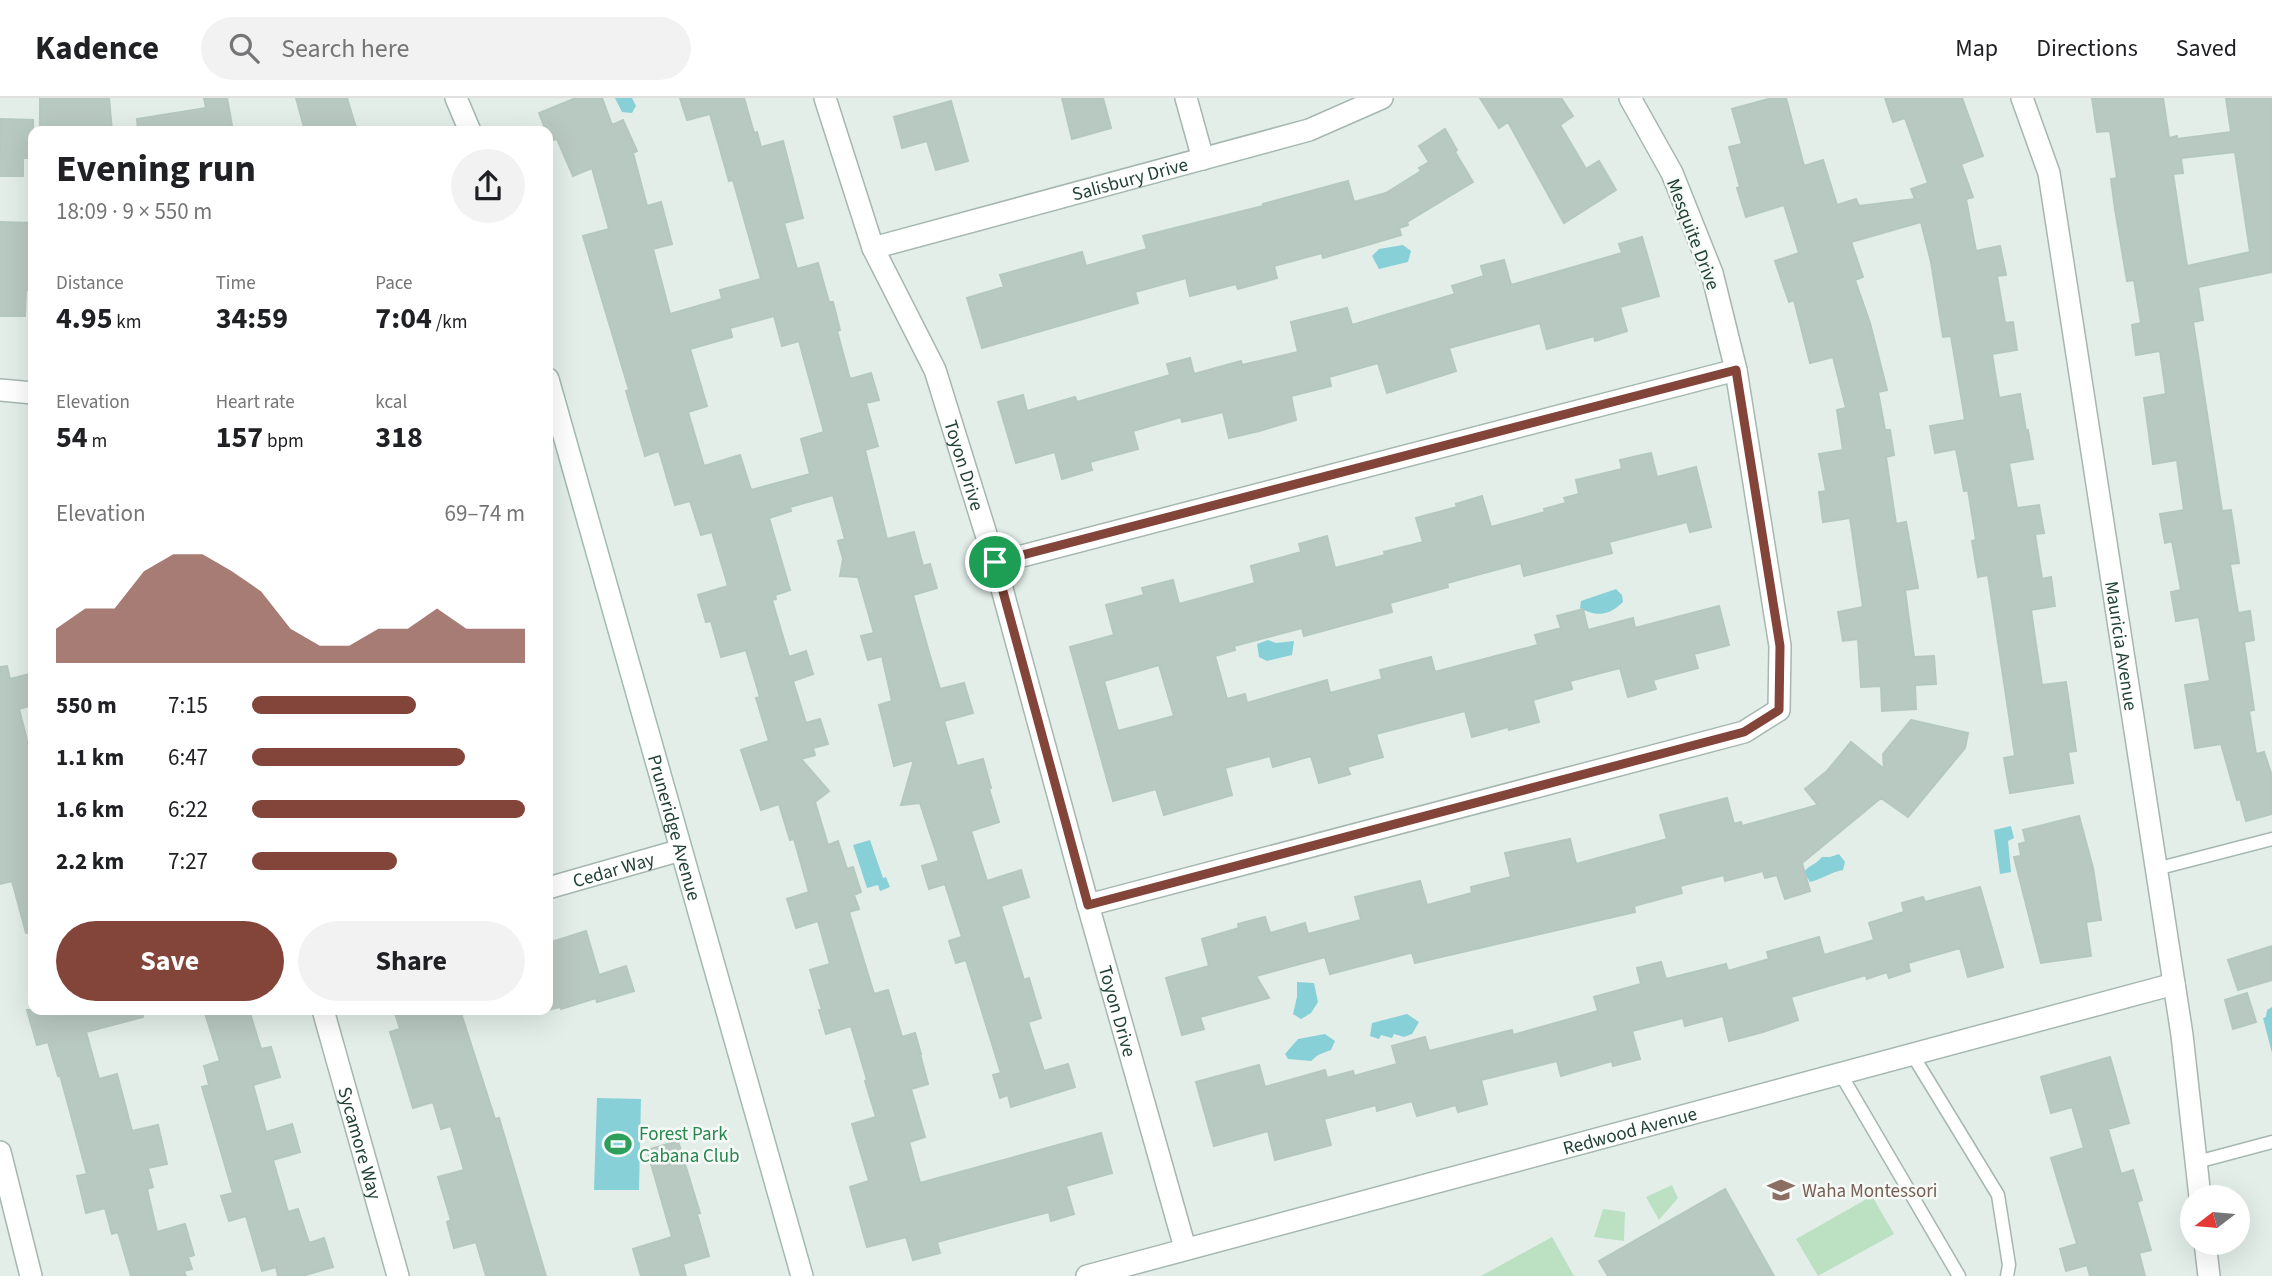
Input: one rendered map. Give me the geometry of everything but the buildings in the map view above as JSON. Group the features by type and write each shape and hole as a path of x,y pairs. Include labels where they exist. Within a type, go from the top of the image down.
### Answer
{"street":[{"path":"456,98 468,126"},
{"name":"Toyon Drive","path":"825,98 873,248 935,370 995,562 1185,1248"},
{"path":"1186,98 1203,159"},
{"name":"Salisbury Drive","path":"873,248 1309,130 1381,98"},
{"name":"Mesquite Drive","path":"1088,905 1744,732 1779,710 1780,646 1736,370 1707,261 1672,173 1630,98"},
{"name":"Mauricia Avenue","path":"2022,98 2049,173 2182,1034 2199,1185"},
{"path":"995,562 1736,370"},
{"path":"0,390 28,393"},
{"name":"Pruneridge Avenue","path":"553,397 802,1276"},
{"name":"Cedar Way","path":"553,887 681,850"},
{"name":"Redwood Avenue","path":"1087,1276 2174,984"},
{"name":"Sycamore Way","path":"324,1015 398,1276"},
{"path":"0,1152 31,1276"},
{"path":"2207,1255 2209,1276"}],"lane":[{"path":"2156,869 2272,839"},
{"path":"1912,1054 1998,1195 2009,1265 2007,1276"},
{"path":"1840,1073 1959,1276"},
{"path":"2197,1162 2272,1142"}],"green space":[{"path":"1672,1185 1678,1198 1659,1220 1646,1197"},
{"path":"1872,1196 1894,1234 1818,1276 1796,1239"},
{"path":"1603,1209 1625,1212 1624,1241 1594,1237"},
{"path":"1552,1237 1574,1276 1481,1276"}],"water":[{"path":"615,98 632,98 636,106 632,113 622,112"},
{"path":"1403,245 1411,251 1408,262 1379,269 1372,256 1379,249"},
{"path":"1616,589 1622,595 1623,602 1613,610 1597,614 1580,608 1581,601"},
{"path":"1268,640 1276,643 1294,641 1292,655 1267,661 1259,657 1257,644"},
{"path":"2011,826 2014,838 2008,841 2011,872 2000,874 1994,830"},
{"path":"870,840 883,878 886,877 890,887 880,891 878,885 867,888 853,845"},
{"path":"1839,854 1845,862 1843,870 1810,882 1804,872 1806,870 1822,857"},
{"path":"1297,982 1314,983 1318,1002 1311,1013 1301,1019 1293,1014"},
{"path":"2272,1007 2272,1053 2263,1018"},
{"path":"1407,1014 1419,1022 1412,1034 1404,1037 1394,1034 1392,1038 1381,1035 1379,1039 1370,1036 1372,1023"},
{"path":"1325,1034 1335,1041 1331,1050 1311,1061 1288,1059 1285,1054 1298,1039"},
{"name":"Forest Park Cabana Club","path":"597,1098 641,1099 639,1190 594,1190"}],"place":[{"name":"Forest Park Cabana Club","path":"618,1144"},
{"name":"Waha Montessori","path":"1781,1190"}],"route":[{"path":"1736,370 1780,646 1779,710 1744,732 1088,905 995,562 1736,370"}]}
